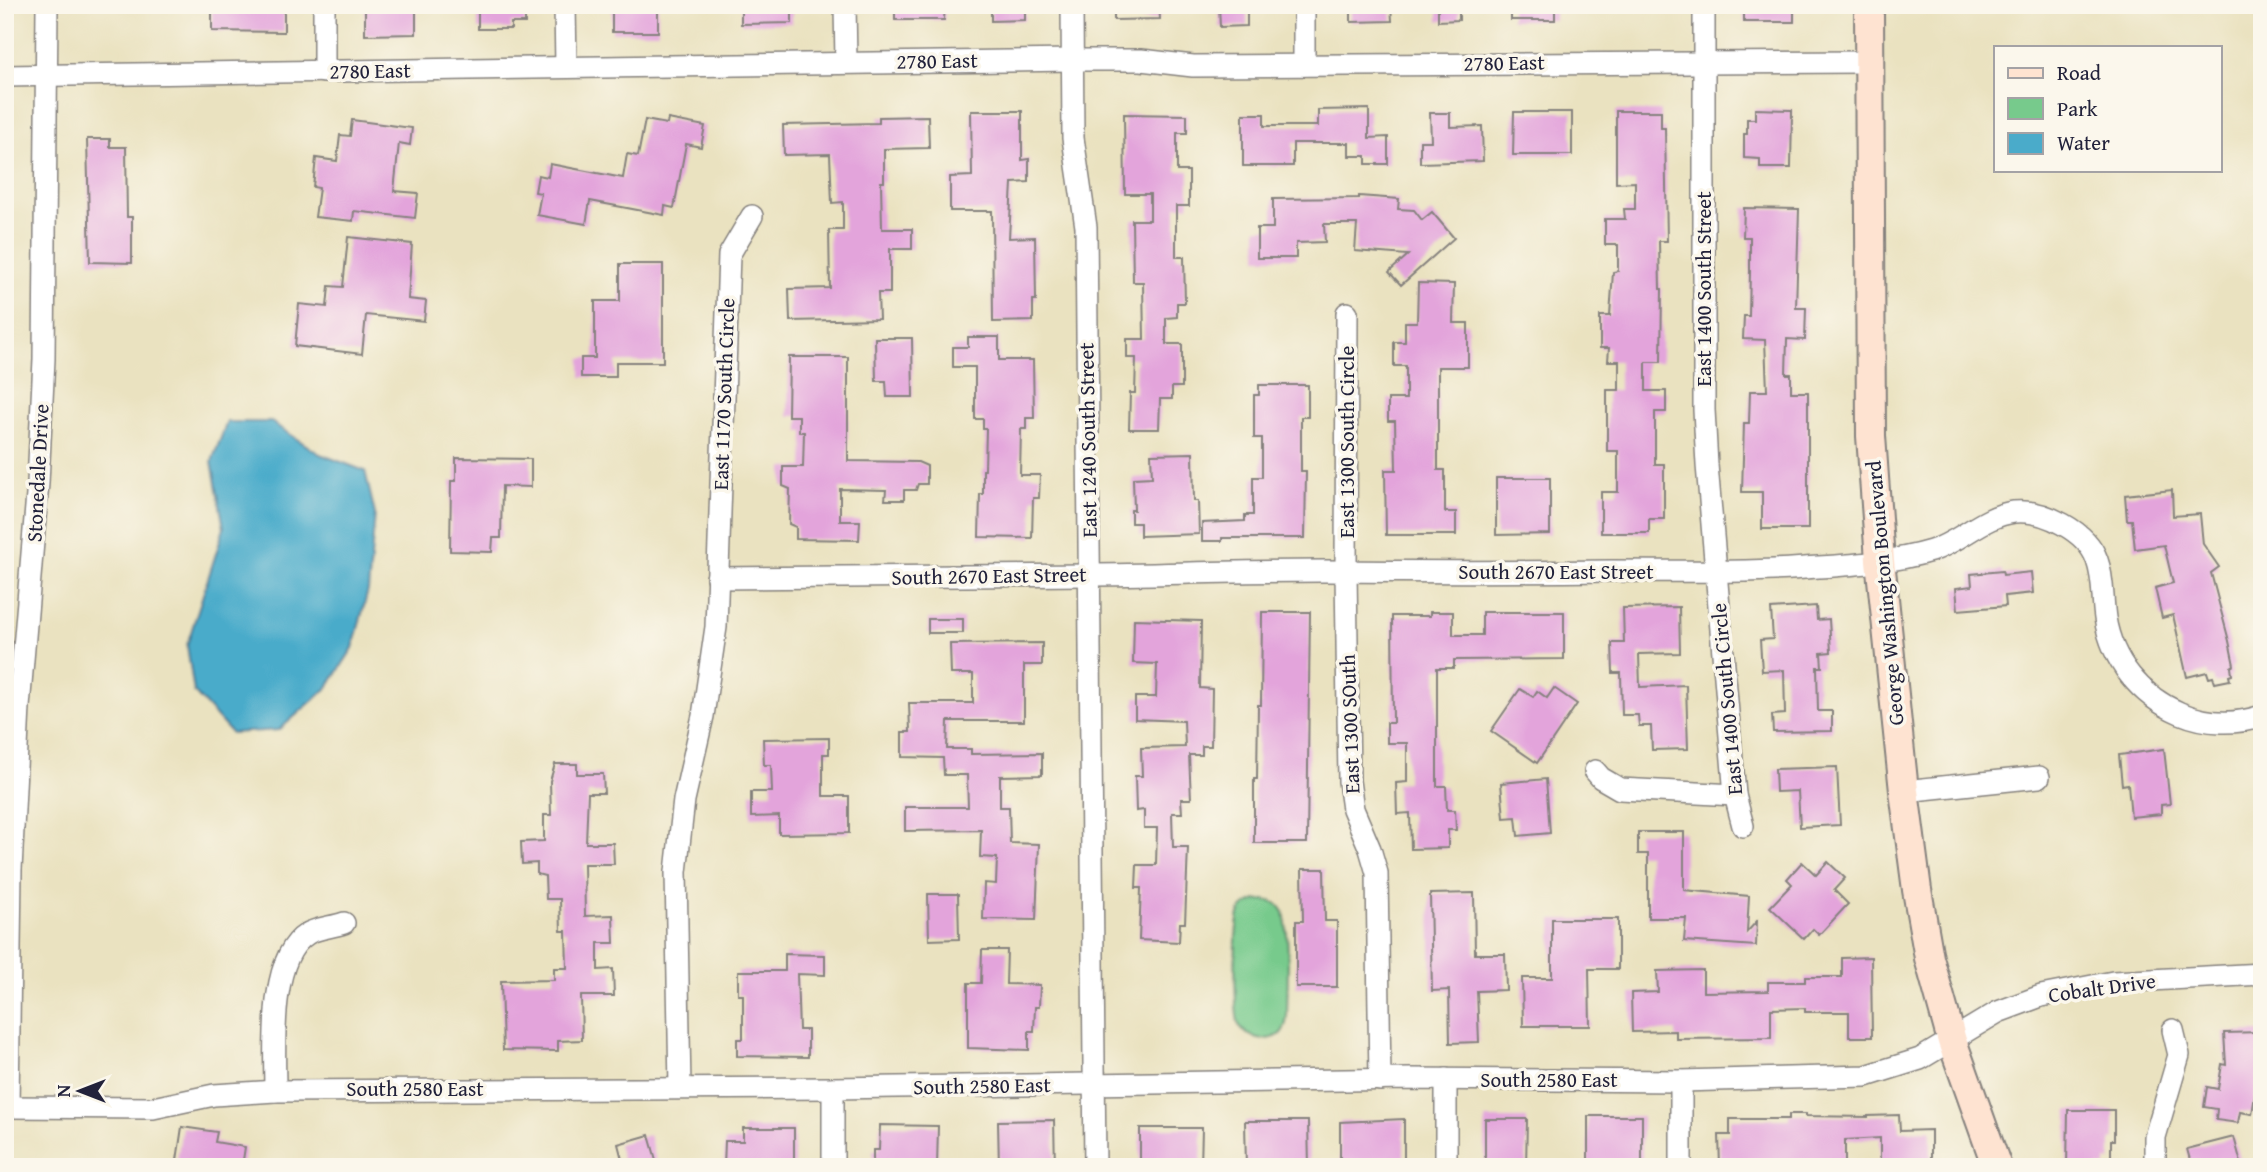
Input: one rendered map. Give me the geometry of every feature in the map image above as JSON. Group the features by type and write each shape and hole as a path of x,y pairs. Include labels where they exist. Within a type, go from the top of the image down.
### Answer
{"main road":[{"name":"George Washington Boulevard","path":"1869,5 1871,436 1880,560 1904,791 1929,958 1952,1041 1997,1167"}],"street":[{"name":"Stonedale Drive","path":"7,1107 12,707 38,483 42,400 47,5"},
{"path":"324,5 324,72"},
{"path":"565,5 566,67"},
{"path":"845,5 846,62"},
{"name":"East 1240 South Street","path":"1072,5 1073,138 1086,227 1095,1167"},
{"path":"1304,5 1304,65"},
{"name":"East 1400 South Street","path":"1704,5 1704,410 1716,572"},
{"name":"2780 East","path":"5,76 1072,60 1141,60 1193,66 1868,62"},
{"name":"East 1170 South Circle","path":"680,1087 676,872 684,800 704,716 716,627 729,255 752,216"},
{"name":"East 1300 South Circle","path":"1346,572 1347,313"},
{"name":"South 2670 East Street","path":"717,578 1346,572 1716,572 1804,568 1929,552 2000,515 2019,512 2037,514 2057,522 2085,541 2096,556 2102,580 2105,620 2113,646 2126,673 2145,692 2168,708 2194,719 2221,722 2262,716"},
{"name":"East 1300 SOuth","path":"1346,572 1349,781 1353,809 1377,873 1380,1080"},
{"name":"East 1400 South Circle","path":"1716,572 1735,795 1743,826"},
{"path":"1595,771 1601,778 1620,789 1735,795"},
{"path":"1904,791 2039,777"},
{"path":"275,1091 275,1026 279,984 286,957 306,934 344,923"},
{"name":"Cobalt Drive","path":"1952,1041 1998,1012 2041,996 2113,982 2262,974"},
{"path":"2155,1167 2155,1137 2179,1055 2173,1030"},
{"name":"South 2580 East","path":"7,1107 153,1108 214,1095 275,1091 833,1088 1446,1079 1681,1081 1866,1076 1920,1059 1952,1041"},
{"path":"1446,1079 1446,1167"},
{"path":"1681,1081 1681,1167"},
{"path":"833,1088 833,1167"}],"green space":[{"path":"1257,900 1271,901 1280,906 1287,929 1287,1018 1285,1028 1280,1034 1268,1039 1248,1034 1239,1025 1237,1017 1238,920 1243,908"}],"water":[{"path":"227,422 271,422 320,454 365,471 375,514 368,590 353,648 328,687 279,730 231,733 194,692 187,645 224,528 212,461"}],"building":[{"path":"212,5 284,5 284,32 212,31"},
{"path":"365,5 416,5 416,34 365,35"},
{"path":"478,5 525,5 525,23 511,23 511,29 478,29"},
{"path":"612,5 658,5 658,32 612,32"},
{"path":"741,5 792,5 792,23 741,24"},
{"path":"895,5 945,5 944,20 895,20"},
{"path":"991,5 1025,5 1025,20 991,21"},
{"path":"1114,5 1159,5 1160,19 1114,20"},
{"path":"1219,5 1247,5 1247,26 1220,27"},
{"path":"1351,5 1391,5 1392,21 1351,22"},
{"path":"1438,5 1459,5 1459,20 1438,21"},
{"path":"1511,5 1555,5 1555,20 1511,20"},
{"path":"1744,5 1794,5 1794,22 1744,22"},
{"path":"1369,109 1369,138 1388,137 1388,164 1366,164 1366,156 1349,156 1349,143 1293,143 1293,166 1243,166 1243,114 1264,114 1264,126 1318,126 1318,110"},
{"path":"1755,109 1792,110 1791,168 1760,168 1760,159 1744,158 1747,119 1755,119"},
{"path":"971,111 1022,111 1022,160 1029,159 1029,182 1012,183 1009,238 1035,237 1036,300 1033,300 1033,321 993,322 992,211 950,211 950,177 972,176"},
{"path":"1616,111 1661,111 1661,128 1665,128 1667,241 1659,241 1662,289 1661,362 1646,362 1646,391 1666,391 1666,412 1655,412 1655,464 1664,464 1664,519 1649,519 1649,533 1601,533 1601,492 1618,492 1618,451 1607,451 1607,390 1619,390 1619,361 1608,361 1609,348 1600,348 1600,316 1610,316 1613,272 1618,271 1618,245 1605,245 1605,219 1625,219 1624,209 1635,209 1635,182 1616,183"},
{"path":"1514,112 1572,112 1572,155 1513,155"},
{"path":"1430,113 1450,113 1450,127 1482,126 1483,161 1420,163 1420,141 1431,141"},
{"path":"1124,114 1187,115 1187,133 1177,133 1177,171 1189,171 1189,206 1176,206 1176,257 1184,257 1185,303 1177,303 1177,317 1166,318 1166,344 1182,344 1182,387 1172,387 1172,399 1160,399 1159,429 1129,429 1130,393 1135,393 1136,358 1127,358 1127,339 1144,339 1143,282 1133,282 1132,220 1150,220 1150,194 1125,194"},
{"path":"928,116 929,148 884,149 884,182 881,182 882,229 912,229 912,249 890,249 890,293 878,293 879,319 790,321 789,289 830,288 829,230 843,230 843,202 832,203 830,154 784,155 783,125 879,123 879,117"},
{"path":"668,119 705,126 701,147 686,144 674,208 665,206 664,215 590,201 586,224 537,215 541,193 535,192 538,175 548,177 550,164 623,178 627,154 638,156 645,120 667,124"},
{"path":"352,120 412,128 410,145 399,143 394,191 418,193 415,218 354,211 353,221 315,217 319,188 313,187 316,158 337,161 340,135 350,136"},
{"path":"87,139 110,139 110,147 126,147 127,217 132,217 132,263 90,262"},
{"path":"1359,196 1399,199 1398,209 1414,210 1422,220 1432,212 1454,238 1401,285 1389,272 1408,255 1355,251 1357,224 1324,224 1325,242 1296,243 1296,258 1257,258 1257,228 1273,228 1273,199"},
{"path":"1744,208 1799,209 1796,308 1806,308 1805,340 1787,339 1786,374 1791,374 1791,392 1808,392 1808,529 1762,529 1762,492 1742,492 1744,423 1749,423 1750,391 1767,391 1765,340 1743,339 1744,316 1749,316 1750,271 1750,237 1743,237"},
{"path":"348,237 412,244 408,299 426,301 424,321 366,315 362,354 295,346 299,304 327,307 329,286 343,287"},
{"path":"620,264 663,264 663,362 616,362 616,377 581,377 581,358 595,358 595,301 620,301"},
{"path":"1418,283 1454,284 1453,323 1468,323 1468,367 1438,367 1438,470 1445,470 1445,512 1456,512 1456,535 1386,535 1385,470 1396,470 1395,421 1388,421 1388,399 1406,399 1406,366 1394,366 1394,342 1405,342 1405,322 1417,322"},
{"path":"968,337 999,337 999,360 1033,360 1034,418 1026,418 1026,429 1021,429 1020,475 1040,475 1039,498 1033,498 1032,538 979,537 986,429 983,429 983,419 975,419 975,367 953,367 953,347 968,347"},
{"path":"875,338 912,338 913,397 887,397 886,381 876,381"},
{"path":"789,357 848,357 848,461 918,462 927,466 927,484 918,484 916,490 904,490 904,500 885,500 886,490 840,489 840,521 860,521 859,540 796,539 796,527 789,524 790,489 783,486 783,467 803,467 804,432 799,432 799,416 788,416"},
{"path":"1259,385 1308,385 1308,417 1301,417 1301,471 1306,471 1305,538 1222,538 1222,541 1202,541 1202,523 1245,521 1245,515 1253,515 1253,477 1262,477 1262,438 1254,438 1254,395 1259,395"},
{"path":"1193,453 1194,501 1198,501 1199,534 1140,536 1140,523 1131,523 1131,510 1134,510 1133,478 1152,477 1151,454"},
{"path":"456,458 531,459 531,487 502,486 501,538 493,538 492,552 450,551 451,481 456,481"},
{"path":"1496,478 1550,478 1550,534 1496,535"},
{"path":"2172,490 2173,516 2200,514 2203,544 2219,567 2211,573 2234,665 2231,667 2230,680 2215,683 2207,672 2187,677 2173,615 2162,618 2155,588 2173,583 2164,545 2135,549 2132,520 2127,520 2125,495"},
{"path":"2002,571 2003,575 2031,572 2033,593 2005,596 2006,606 1958,610 1956,588 1972,586 1971,574"},
{"path":"1816,606 1817,620 1829,619 1831,652 1821,653 1822,667 1817,667 1818,711 1832,711 1832,731 1773,732 1772,715 1785,714 1784,670 1762,671 1760,640 1773,639 1771,609"},
{"path":"1679,607 1680,653 1639,654 1640,687 1686,685 1688,749 1652,750 1651,726 1639,726 1638,715 1622,715 1621,673 1613,673 1612,643 1624,643 1623,608"},
{"path":"1262,612 1310,612 1307,843 1254,843 1254,779 1257,779 1258,705 1261,705"},
{"path":"1430,612 1453,612 1453,635 1482,635 1482,612 1564,612 1564,659 1454,660 1454,668 1437,668 1437,786 1446,786 1447,810 1455,810 1456,830 1448,830 1448,848 1411,849 1410,813 1397,814 1396,783 1407,782 1407,743 1387,743 1387,723 1393,723 1392,616 1430,616"},
{"path":"928,619 963,619 963,633 928,633"},
{"path":"1134,619 1201,621 1200,688 1212,689 1211,746 1202,746 1202,755 1189,755 1191,799 1181,799 1182,813 1172,813 1173,847 1188,847 1185,923 1180,923 1179,942 1139,940 1141,888 1136,888 1137,865 1156,865 1157,828 1144,828 1144,810 1136,811 1135,776 1142,776 1141,748 1185,747 1184,721 1135,719 1135,697 1156,697 1157,664 1133,663"},
{"path":"1042,643 1042,665 1024,665 1024,721 948,721 947,749 971,749 971,754 1042,753 1042,775 1000,776 1000,807 1009,807 1010,843 1039,844 1036,920 983,919 984,883 996,884 997,858 980,857 981,830 905,831 905,807 968,807 967,775 944,775 943,758 902,757 902,732 910,732 909,703 973,703 973,674 951,674 950,644"},
{"path":"1554,688 1577,704 1537,763 1491,731 1520,689 1533,697 1537,691 1547,698"},
{"path":"829,738 829,754 823,754 823,796 849,796 849,833 779,834 779,816 751,817 751,792 772,792 771,765 764,765 763,739"},
{"path":"2164,749 2170,804 2161,805 2161,814 2131,817 2128,784 2122,785 2119,755"},
{"path":"555,764 577,764 577,774 603,774 604,793 588,793 586,843 613,843 614,864 584,864 585,916 613,915 614,943 598,943 598,970 613,969 614,996 581,996 582,1040 558,1041 558,1051 503,1050 501,981 554,980 554,968 567,968 566,931 561,931 560,899 546,899 545,876 537,874 537,863 522,864 521,842 544,841 544,815 551,815 550,781"},
{"path":"1837,767 1840,825 1800,827 1798,791 1776,792 1775,769"},
{"path":"1546,779 1550,833 1518,836 1516,817 1504,818 1501,783"},
{"path":"1638,832 1684,832 1684,890 1749,896 1747,932 1757,921 1756,946 1684,941 1686,918 1648,918 1648,854 1638,854"},
{"path":"1802,862 1816,875 1828,862 1845,878 1834,890 1848,904 1819,935 1813,929 1804,939 1770,907 1792,884 1787,879"},
{"path":"1302,869 1324,869 1325,921 1337,921 1337,987 1296,987 1296,921 1303,921"},
{"path":"1474,893 1475,954 1505,954 1506,990 1477,991 1479,1042 1450,1043 1449,990 1432,991 1430,894"},
{"path":"928,894 958,894 959,939 929,940"},
{"path":"1552,919 1618,919 1618,969 1589,969 1590,1026 1523,1026 1522,978 1552,978"},
{"path":"982,950 1007,950 1006,984 1040,985 1039,1007 1035,1007 1034,1031 1029,1031 1029,1050 968,1048 968,983 981,983"},
{"path":"785,954 825,955 825,975 797,974 799,1030 808,1030 808,1057 737,1056 737,1039 743,1039 743,995 738,995 738,971 785,971"},
{"path":"1871,957 1872,1037 1849,1037 1849,1012 1805,1012 1805,1008 1771,1009 1771,1038 1676,1039 1676,1031 1632,1032 1631,993 1658,992 1657,971 1703,970 1703,992 1768,991 1768,982 1805,982 1805,977 1842,977 1842,958"},
{"path":"2262,1032 2262,1052 2252,1114 2240,1112 2238,1123 2216,1120 2217,1109 2204,1107 2207,1087 2218,1089 2222,1064 2226,1065 2224,1033"},
{"path":"2068,1110 2114,1110 2114,1140 2111,1140 2111,1161 2106,1160 2106,1167 2067,1167"},
{"path":"1789,1114 1868,1117 1899,1115 1900,1131 1931,1130 1931,1167 1880,1167 1880,1138 1845,1140 1845,1167 1720,1167 1719,1135 1730,1135 1730,1119 1789,1119"},
{"path":"1588,1116 1642,1116 1642,1167 1588,1167"},
{"path":"1404,1119 1404,1167 1340,1167 1340,1122"},
{"path":"1485,1119 1527,1119 1526,1167 1485,1167"},
{"path":"1054,1120 1055,1167 999,1167 998,1121"},
{"path":"1245,1121 1308,1121 1309,1167 1246,1167"},
{"path":"880,1125 938,1126 937,1167 873,1167 873,1150 879,1150"},
{"path":"182,1127 217,1132 215,1142 245,1147 242,1167 176,1167"},
{"path":"743,1128 794,1128 794,1167 724,1167 725,1141 743,1141"},
{"path":"1140,1128 1202,1128 1201,1167 1140,1167"},
{"path":"649,1135 658,1167 624,1167 618,1144"},
{"path":"2234,1137 2241,1163 2227,1167 2192,1167 2187,1149"}]}
